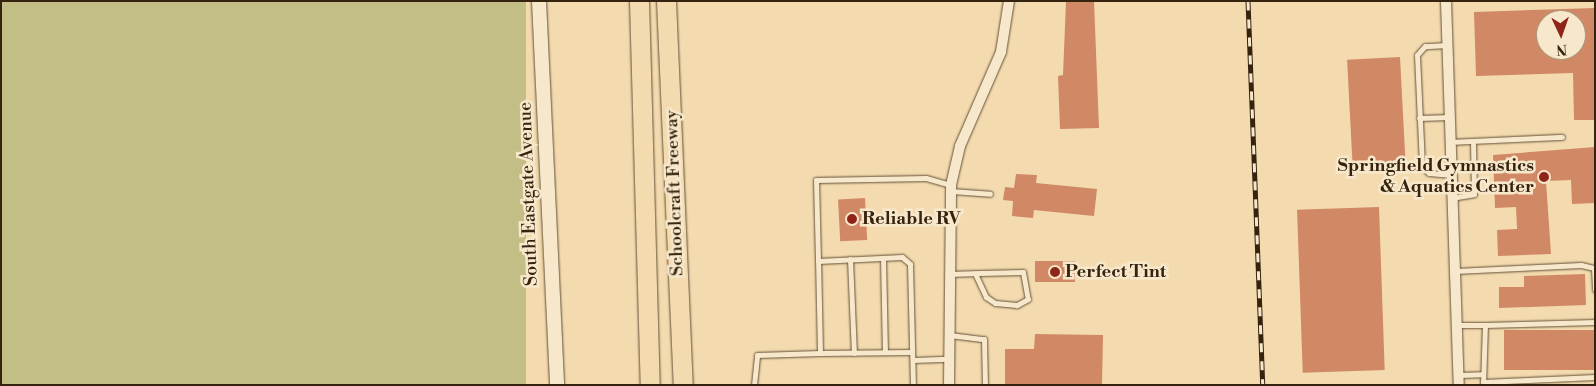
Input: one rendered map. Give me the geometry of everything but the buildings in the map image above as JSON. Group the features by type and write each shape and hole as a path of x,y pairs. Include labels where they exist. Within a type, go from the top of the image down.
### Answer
{"highway":[{"name":"Schoolcraft Freeway","path":"639,1 650,385"},
{"name":"Schoolcraft Freeway","path":"666,1 683,385"}],"street":[{"name":"South Eastgate Avenue","path":"539,1 557,385"},
{"path":"949,385 948,274 950,188 960,146 1001,52 1008,1"},
{"path":"1446,1 1459,380"}],"lane":[{"path":"1448,45 1418,51 1419,118 1422,167 1429,173 1452,175"},
{"path":"1419,118 1450,117"},
{"path":"1450,142 1562,137"},
{"path":"1452,198 1474,194 1473,141"},
{"path":"820,353 816,180 926,178 950,188 990,194"},
{"path":"818,261 902,257 910,264 913,384 908,385"},
{"path":"883,258 885,352"},
{"path":"850,259 854,352"},
{"path":"1454,271 1581,265 1594,268 1595,290"},
{"path":"948,274 975,273 1023,272 1028,298 1017,305 995,303 986,297 975,273"},
{"path":"1456,325 1595,322"},
{"path":"1485,325 1483,384 1595,378"},
{"path":"948,335 984,339 985,385"},
{"path":"754,385 757,355 912,352"},
{"path":"913,360 948,359"},
{"path":"1459,380 1482,374"}],"shaded area":[{"path":"1,1 526,1 526,385 1,385"}],"railway":[{"path":"1248,1 1263,385"}],"place":[{"name":"Springfield Gymnastics & Aquatics Center","path":"1544,177"},
{"name":"Reliable RV","path":"852,219"},
{"name":"Perfect Tint","path":"1055,272"}]}
